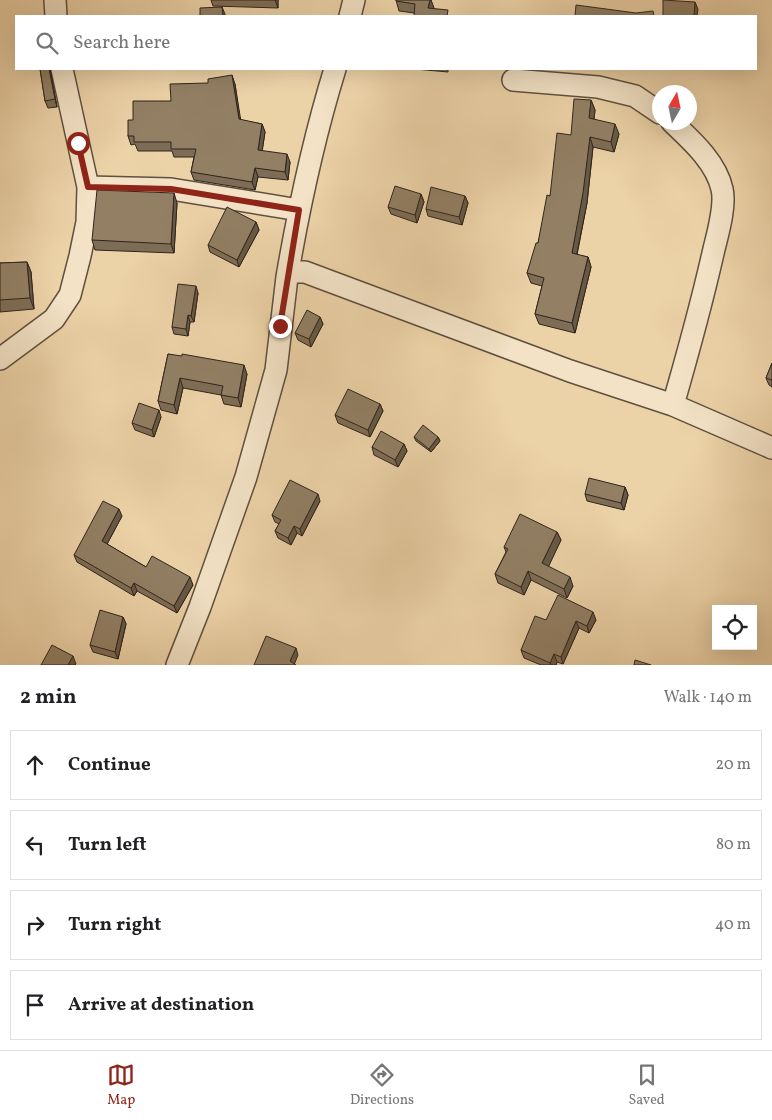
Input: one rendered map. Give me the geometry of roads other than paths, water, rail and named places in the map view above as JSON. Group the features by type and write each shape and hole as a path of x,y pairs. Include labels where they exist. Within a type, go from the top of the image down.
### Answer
{"street":[{"path":"54,0 56,15"},
{"path":"350,15 354,0"},
{"path":"0,359 54,319 70,295 87,222 88,187 62,70"},
{"path":"177,665 200,607 246,477 276,370 287,277 299,210 321,116 335,70"},
{"path":"513,80 598,87 635,96 652,108"},
{"path":"673,405 700,312 721,220 723,189 712,165 680,130"},
{"path":"88,187 171,189 299,210"},
{"path":"287,277 293,272 305,272 570,371 673,405 772,448"}]}
